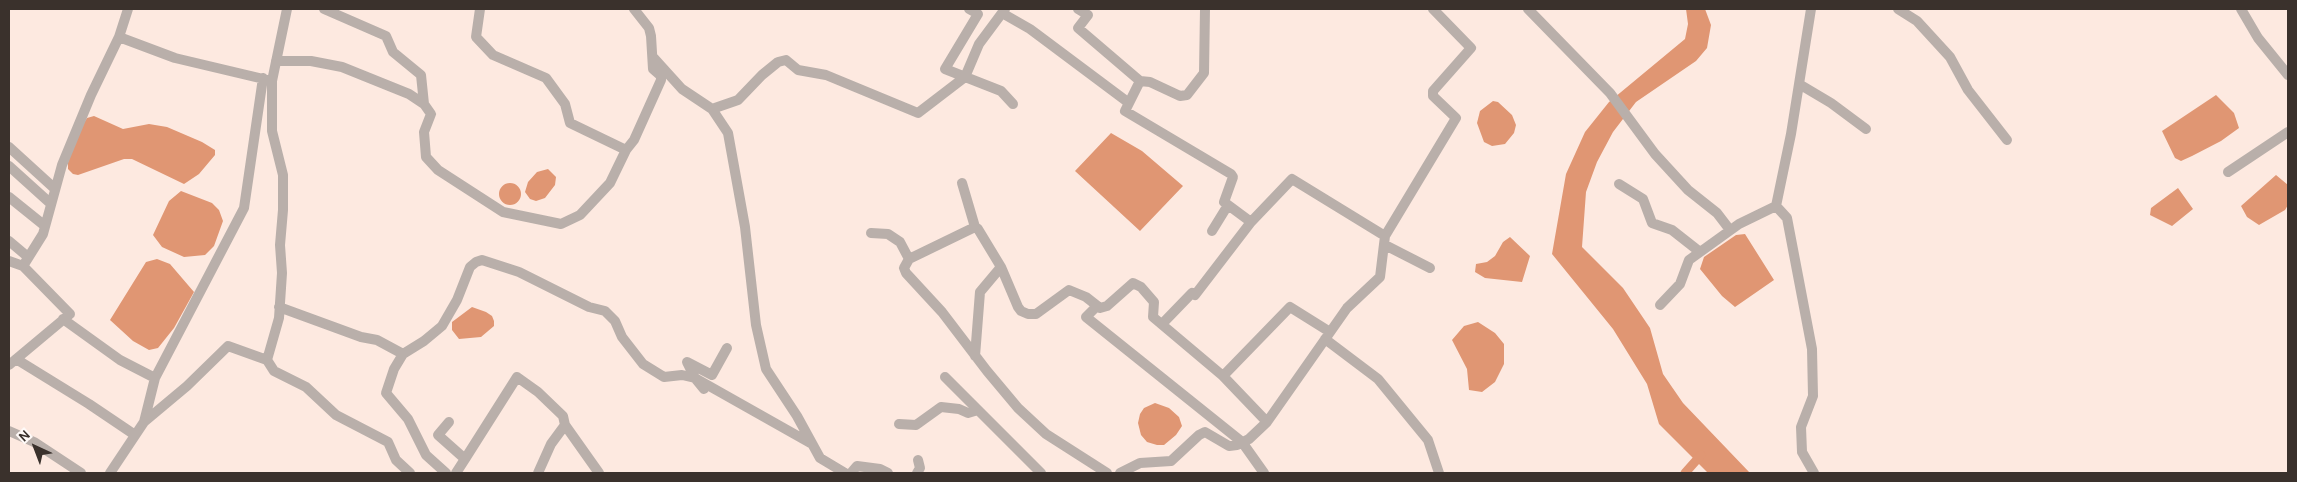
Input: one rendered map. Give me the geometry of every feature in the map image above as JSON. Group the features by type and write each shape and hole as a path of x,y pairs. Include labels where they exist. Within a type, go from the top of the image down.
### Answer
{"street":[{"path":"26,262 43,234 54,188 91,95 119,37 128,9"},
{"path":"144,422 155,378 244,208 268,79 276,61 287,9"},
{"path":"324,9 386,36 392,52 421,75 424,104"},
{"path":"480,9 476,37 493,55 546,78 565,104 570,123 626,150"},
{"path":"276,61 310,61 342,67 409,94 424,104 431,114 424,132 427,160 438,170 503,212 561,224 580,215 610,183 626,150 634,140 661,80 661,76 653,69 649,28 634,9"},
{"path":"969,9 978,14 945,69 1001,91 1013,104"},
{"path":"1078,9 1088,15 1078,28 1140,81 1150,82 1180,96 1187,95 1204,73 1205,9"},
{"path":"1120,473 1140,463 1171,461 1199,434 1205,432 1229,446 1242,442 1267,422 1347,308 1380,277 1385,240 1456,118 1433,96 1433,92 1471,48 1433,9"},
{"path":"1528,9 1610,93 1655,154 1688,190 1717,213 1730,230"},
{"path":"1776,206 1811,9"},
{"path":"1898,9 1917,21 1950,57 1968,90 2007,140"},
{"path":"2241,9 2258,38 2288,75"},
{"path":"712,109 738,100 762,75 778,62 786,60 798,70 826,75 918,113 965,77 979,44 1004,11 1129,103"},
{"path":"119,37 175,58 268,79"},
{"path":"653,57 682,88 712,109 728,133 745,227 756,325 766,369 820,458 845,473"},
{"path":"267,360 279,318 282,273 280,245 283,210 283,175 272,130 268,79"},
{"path":"1140,81 1125,111 1231,174 1233,177 1224,200 1228,206 1251,222"},
{"path":"1799,84 1831,103 1866,129"},
{"path":"2228,172 2288,132"},
{"path":"9,147 54,188"},
{"path":"9,166 50,203"},
{"path":"1162,324 1192,293 1195,295 1251,222 1292,179 1430,268"},
{"path":"962,183 975,227 1001,267 1018,307 1028,314 1036,314 1069,290 1086,297 1100,308 1107,306 1133,283 1141,287 1154,302 1152,315 1223,376 1267,422"},
{"path":"1619,184 1643,199 1652,223 1672,230 1700,252"},
{"path":"9,197 44,226"},
{"path":"1212,231 1228,206"},
{"path":"1660,305 1680,284 1689,260 1730,230 1776,206"},
{"path":"1776,206 1787,218 1812,348 1813,396 1802,427 1802,452 1814,473"},
{"path":"975,227 909,259 904,268 906,273 942,312 1018,408 1046,434 1107,473"},
{"path":"871,232 888,234 900,242 909,259"},
{"path":"9,241 70,314 12,362 89,404 135,435"},
{"path":"446,473 426,455 408,419 386,393 394,369 403,354 442,326 457,300 470,267 482,260 519,272 589,307 605,312 615,321 622,337 643,364 664,377 682,375 695,378 812,444"},
{"path":"9,261 26,262"},
{"path":"975,356 980,292 1001,267"},
{"path":"1096,306 1086,317 1242,442 1264,473"},
{"path":"279,307 361,338 377,340 403,354"},
{"path":"1223,376 1290,307 1378,379 1428,440 1439,473"},
{"path":"63,319 120,360 155,378"},
{"path":"110,473 144,422 187,386 228,346 267,360 274,371 306,387 336,415 388,442 396,460 410,473"},
{"path":"704,389 695,378 688,362 712,375 727,348"},
{"path":"456,473 517,377 538,392 563,416 565,425 599,473"},
{"path":"945,377 1040,473"},
{"path":"899,424 916,425 941,407 968,412 978,410"},
{"path":"449,422 438,435 465,459"},
{"path":"538,473 551,444 565,425"},
{"path":"9,431 34,442 81,473"},
{"path":"917,473 920,468 918,460"},
{"path":"851,473 857,466 880,469 888,473"}],"shaded area":[{"path":"1686,9 1705,9 1711,25 1707,48 1696,61 1636,102 1613,132 1597,162 1586,192 1582,247 1623,288 1650,328 1663,374 1683,403 1750,473 1708,473 1659,424 1647,384 1613,329 1552,254 1566,174 1585,132 1609,102 1685,39 1688,24"},
{"path":"2216,95 2234,113 2239,128 2221,141 2192,156 2181,161 2175,158 2162,131"},
{"path":"1493,101 1498,102 1512,115 1516,125 1514,133 1505,144 1492,146 1484,142 1477,123 1480,111"},
{"path":"94,116 123,129 149,124 167,127 202,142 215,150 215,155 199,174 184,184 132,159 124,159 78,175 73,174 68,169 68,162 82,126 87,118"},
{"path":"1111,133 1142,151 1183,186 1140,231 1075,171"},
{"path":"548,169 556,177 555,185 545,198 536,201 530,199 525,192 528,182 537,172"},
{"path":"2276,175 2288,185 2288,205 2285,210 2259,225 2247,217 2241,206"},
{"path":"510,183 518,186 521,194 518,202 510,205 502,202 499,194 502,186"},
{"path":"2178,188 2193,209 2172,226 2150,215 2151,208"},
{"path":"181,191 212,203 219,210 223,221 214,246 205,255 184,257 162,247 153,235 169,201"},
{"path":"1745,234 1774,280 1735,307 1722,296 1700,269 1704,257 1736,235"},
{"path":"1510,237 1530,256 1522,282 1485,278 1475,272 1476,264 1487,262 1495,256 1503,242"},
{"path":"157,259 170,264 194,292 174,328 158,348 149,350 133,341 110,320 146,262"},
{"path":"472,307 492,316 494,326 481,337 459,339 452,330 452,322"},
{"path":"1478,322 1495,333 1504,344 1504,364 1495,382 1482,392 1469,390 1467,369 1452,340 1464,326"},
{"path":"1155,403 1169,408 1179,417 1182,426 1176,435 1164,445 1147,442 1141,435 1138,423 1144,408"}],"waterway":[{"path":"1685,473 1701,455"}]}
